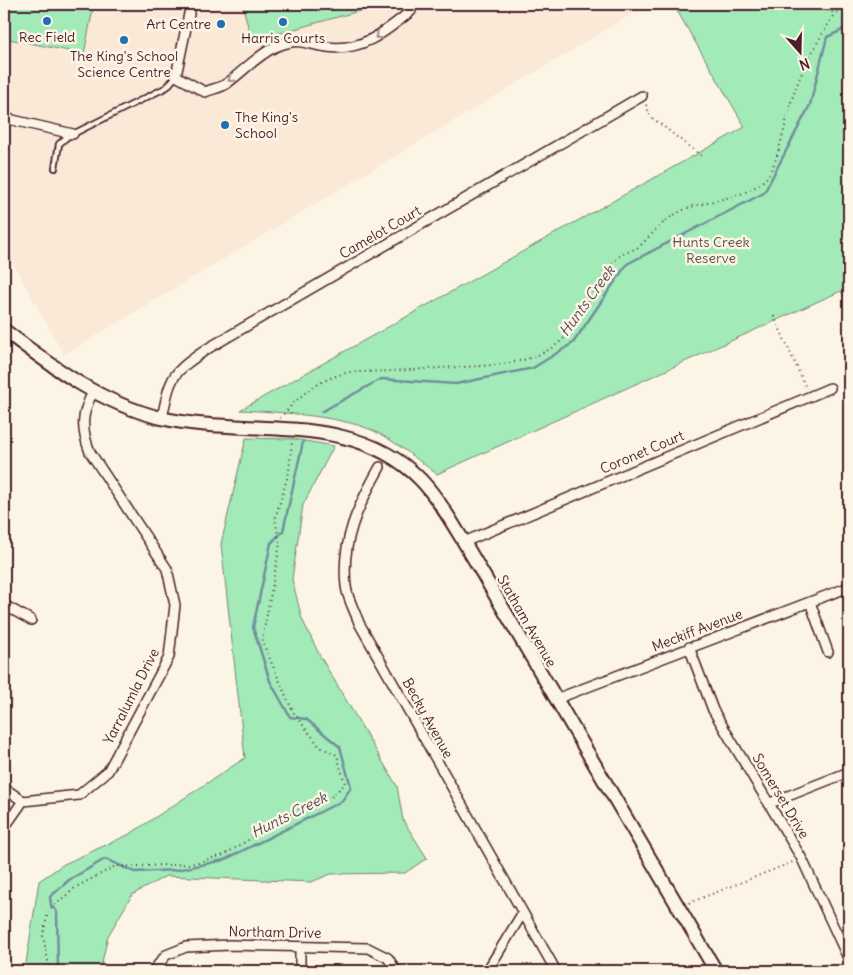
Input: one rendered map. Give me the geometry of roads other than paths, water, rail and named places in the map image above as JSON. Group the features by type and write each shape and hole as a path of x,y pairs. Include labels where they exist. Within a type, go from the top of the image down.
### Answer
{"main road":[{"name":"Statham Avenue","path":"4,330 54,368 114,403 162,418 211,425 293,429 355,441 390,457 420,479 436,499 464,542 716,971"}],"street":[{"path":"191,4 176,76 205,92 226,84 248,65 275,48 300,40 327,47 357,47 381,36 412,11 412,4"},
{"name":"Camelot Court","path":"162,418 172,378 178,369 200,354 642,96"},
{"path":"4,118 73,134"},
{"name":"Coronet Court","path":"464,542 830,388"},
{"name":"Yarralumla Drive","path":"23,801 79,795 108,771 169,657 175,605 166,570 90,452 82,423 85,406 93,392"},
{"name":"Becky Avenue","path":"380,467 360,501 348,535 346,587 358,622 556,971"},
{"name":"Meckiff Avenue","path":"556,699 849,587"},
{"path":"810,602 828,652"},
{"path":"4,605 31,620"},
{"name":"Somerset Drive","path":"689,647 713,710 802,859 847,950 849,960"},
{"path":"770,803 849,772"},
{"path":"4,788 23,801 4,828"},
{"path":"486,971 522,914"},
{"name":"Northam Drive","path":"153,971 166,955 186,947 230,945 368,948 388,958 396,971"},
{"path":"300,947 300,971"}],"lane":[{"path":"55,168 59,144 73,134 167,87 176,76"}],"waterway":[{"name":"Hunts Creek","path":"321,412 381,379 456,384 533,368 573,343 627,264 764,193 810,105 827,37 849,27"},
{"name":"Hunts Creek","path":"58,971 57,912 51,905 50,897 69,880 105,859 135,872 177,870 224,860 342,801 351,787 340,747 306,719 290,717 270,681 253,627 271,543 283,531 303,442"}],"place":[{"name":"Rec Field","path":"47,21"},
{"name":"Harris Courts","path":"283,22"},
{"name":"Art Centre","path":"221,24"},
{"name":"The King's School Science Centre","path":"124,40"},
{"name":"The King's School","path":"225,125"}],"park label":[{"name":"Hunts Creek Reserve","path":"711,250"}]}
